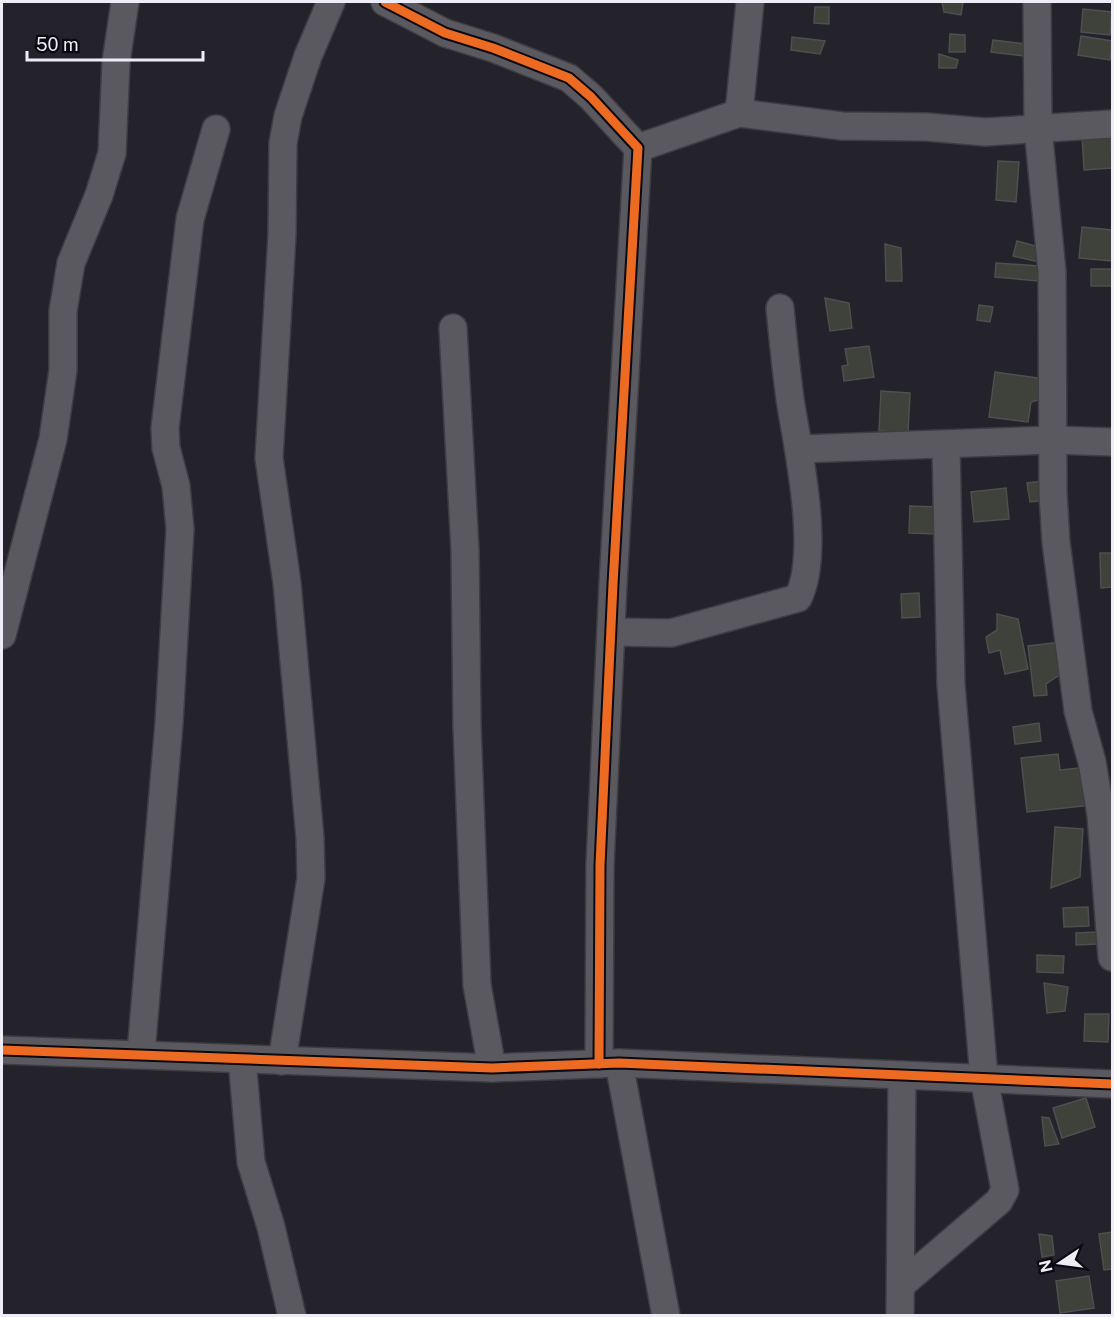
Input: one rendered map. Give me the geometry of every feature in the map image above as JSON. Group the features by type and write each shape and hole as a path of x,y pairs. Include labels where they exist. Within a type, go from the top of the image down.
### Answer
{"street":[{"path":"2,635 53,439 63,370 63,311 71,262 99,195 112,153 116,62 125,2"},
{"path":"282,1061 311,878 310,838 287,583 269,458 282,235 283,143 288,116 308,56 331,2"},
{"path":"385,2 445,33 493,48 569,78 591,97 638,148 600,865 609,1064 666,1316"},
{"path":"739,113 750,2"},
{"path":"1037,2 1038,129 1052,272 1053,493 1056,542 1078,711 1092,762 1108,844 1113,957"},
{"path":"638,148 739,113 842,126 927,127 986,132 1113,124"},
{"path":"141,1053 169,723 180,529 176,486 166,448 165,428 190,219 216,129"},
{"path":"611,632 671,633 798,598 804,579 808,540 800,449 791,405 780,308"},
{"path":"453,328 465,550 467,726 477,985 492,1068"},
{"path":"800,449 885,444 946,446 1054,440 1113,442"},
{"path":"901,1285 999,1201 1005,1190 984,1078 951,686 947,601 946,446"},
{"path":"2,1050 141,1053 282,1061 492,1068 609,1064 1113,1084"},
{"path":"242,1059 251,1162 271,1227 290,1315"},
{"path":"900,1316 902,1075"}],"building":[{"path":"942,2 963,2 961,15 944,12"},
{"path":"815,7 829,7 829,24 814,23"},
{"path":"1083,9 1112,12 1110,35 1081,32"},
{"path":"950,34 965,35 965,52 949,52"},
{"path":"1081,36 1112,41 1110,60 1078,55"},
{"path":"792,37 825,41 820,54 791,50"},
{"path":"993,40 1026,44 1024,56 991,52"},
{"path":"939,54 958,60 956,68 939,68"},
{"path":"1111,133 1112,168 1084,170 1082,135"},
{"path":"998,161 1019,162 1016,202 996,200"},
{"path":"1082,227 1112,230 1112,261 1079,258"},
{"path":"1017,241 1047,249 1044,263 1013,256"},
{"path":"885,244 901,248 902,281 886,281"},
{"path":"996,263 1040,266 1039,281 995,277"},
{"path":"1091,269 1112,269 1112,286 1091,286"},
{"path":"825,298 849,303 852,328 830,331"},
{"path":"979,305 993,307 990,322 977,320"},
{"path":"869,346 874,377 844,381 842,366 848,365 845,349"},
{"path":"995,372 1045,379 1042,399 1031,402 1028,422 989,417"},
{"path":"881,391 910,393 908,433 879,431"},
{"path":"1045,481 1047,500 1030,502 1027,483"},
{"path":"1006,488 1009,519 974,522 971,492"},
{"path":"910,506 940,507 939,534 909,533"},
{"path":"1100,553 1112,553 1112,587 1101,588"},
{"path":"919,593 920,617 902,618 901,594"},
{"path":"997,614 1018,619 1028,669 1005,674 1000,650 989,653 986,637 997,630"},
{"path":"1061,642 1064,672 1046,684 1047,695 1034,696 1028,646"},
{"path":"1039,723 1041,741 1015,744 1013,727"},
{"path":"1058,754 1060,770 1088,767 1092,805 1027,812 1021,758"},
{"path":"1055,827 1083,829 1080,877 1051,888"},
{"path":"1088,907 1089,926 1064,927 1063,908"},
{"path":"1098,932 1099,944 1076,945 1076,933"},
{"path":"1037,955 1064,956 1063,973 1037,972"},
{"path":"1044,983 1068,987 1065,1011 1047,1013"},
{"path":"1085,1014 1109,1014 1108,1042 1084,1041"},
{"path":"1086,1098 1095,1127 1062,1138 1053,1108"},
{"path":"1042,1117 1049,1118 1059,1144 1045,1146"},
{"path":"1112,1232 1112,1269 1104,1270 1099,1234"},
{"path":"1039,1234 1052,1236 1054,1255 1042,1257"},
{"path":"1089,1276 1094,1308 1060,1313 1056,1281"}],"cycle path":[{"path":"385,2 445,33 493,48 569,78 591,97 638,148 613,584 600,865 599,1064"},
{"path":"2,1050 492,1068 619,1063 1112,1084"}]}
